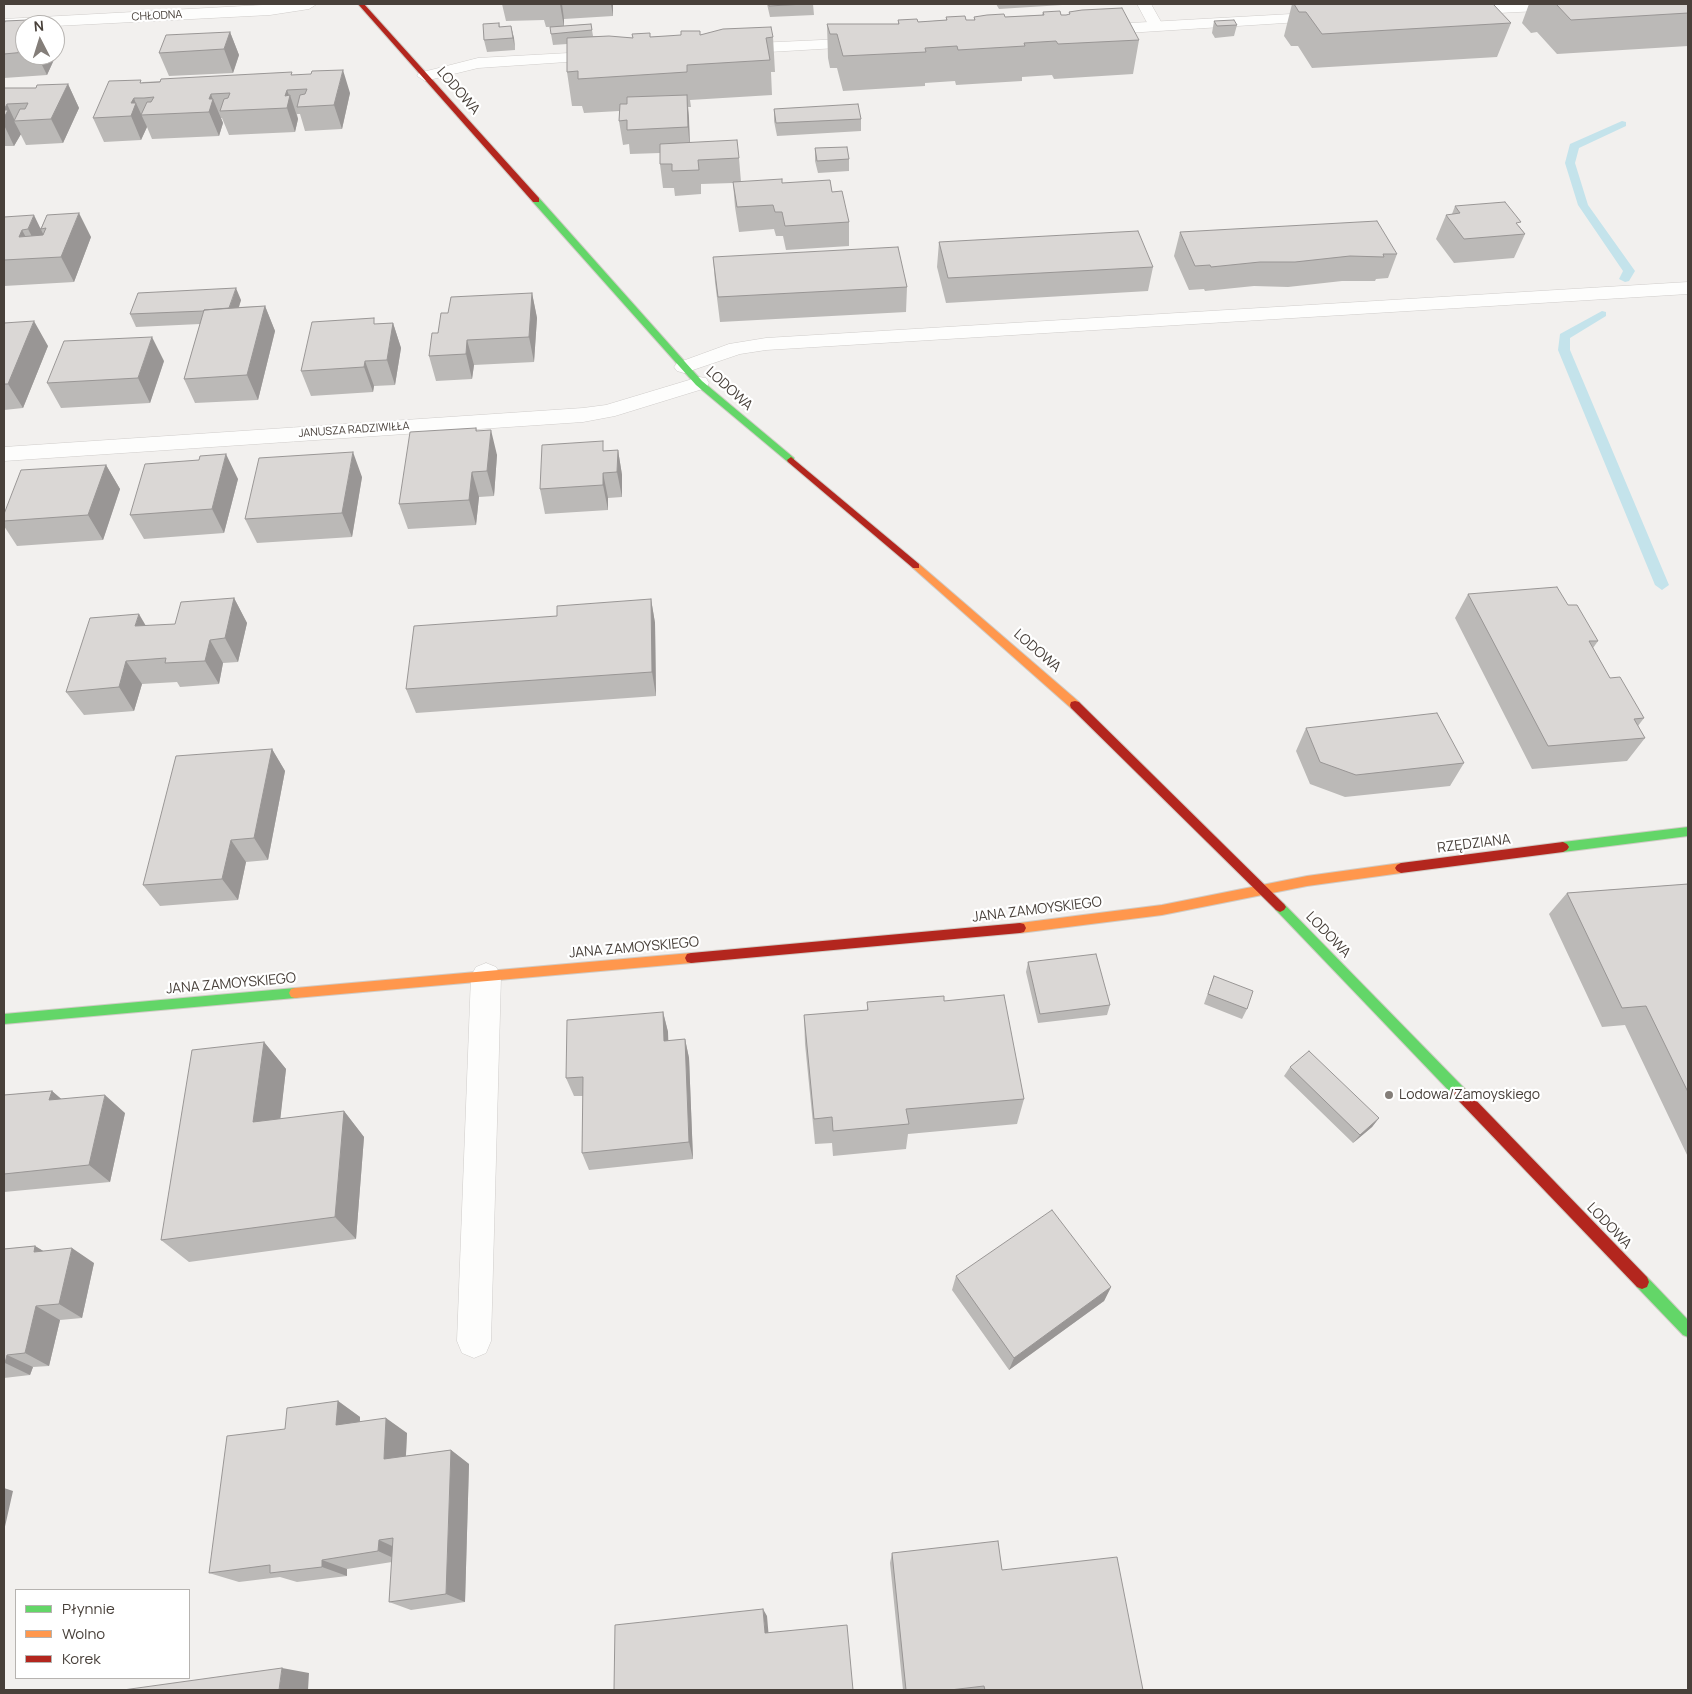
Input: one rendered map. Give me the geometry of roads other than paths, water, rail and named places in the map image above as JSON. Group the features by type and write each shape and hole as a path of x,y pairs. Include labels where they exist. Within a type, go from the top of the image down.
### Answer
{"street":[{"name":"CHŁODNA","path":"4,24 270,10 309,4"},
{"name":"LODOWA","path":"361,4 699,383 866,522 1066,697 1265,891 1688,1330"},
{"path":"1144,4 1156,27"},
{"path":"1446,11 1578,4"},
{"path":"1078,31 1338,17"},
{"path":"716,50 883,42"},
{"path":"425,76 478,63 619,55"},
{"path":"684,367 736,348 766,344 1688,288"},
{"name":"JANUSZA RADZIWIŁŁA","path":"4,454 583,415 608,411 699,383"},
{"name":"RZĘDZIANA","path":"1265,891 1358,874 1688,831"},
{"name":"JANA ZAMOYSKIEGO","path":"4,1019 987,932 1162,910 1265,891"},
{"path":"474,1341 486,976"}],"waterway":[{"path":"1622,124 1574,146 1570,163 1583,205 1629,271 1625,279"},
{"path":"1602,314 1564,337 1564,350 1662,585"}],"place":[{"name":"Lodowa/Zamoyskiego","path":"1389,1095"}]}
